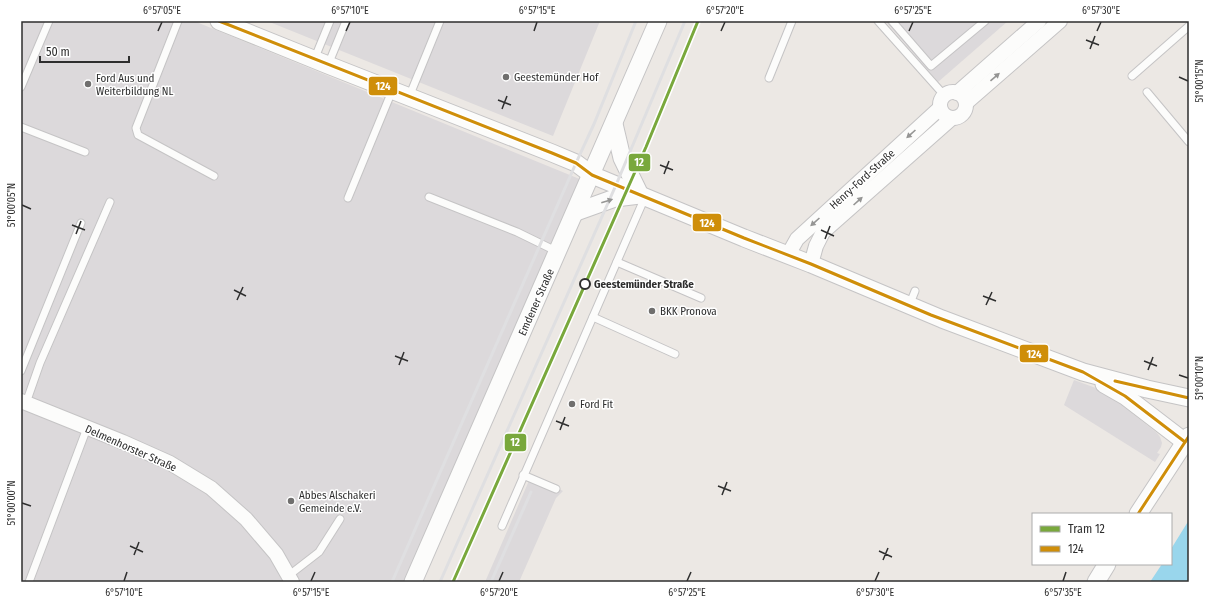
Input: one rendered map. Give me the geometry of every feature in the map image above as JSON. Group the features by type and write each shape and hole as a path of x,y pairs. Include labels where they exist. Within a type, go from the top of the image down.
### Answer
{"street":[{"path":"219,21 321,63 552,153 576,163 592,175 810,264 912,298 1083,372 1125,396 1187,439 1139,513"},
{"name":"Emdener Straße","path":"413,582 576,212 658,21"},
{"name":"Henry-Ford-Straße","path":"788,255 797,239 1039,21"},
{"name":"Henry-Ford-Straße","path":"952,100 1060,21"},
{"path":"952,100 944,115 952,118"},
{"name":"Henry-Ford-Straße","path":"810,264 816,246 824,232 952,118 959,117 962,114 966,107 952,100"},
{"path":"614,124 622,158 643,196"},
{"path":"576,212 615,198 643,196"},
{"path":"1083,372 1147,390 1189,398"},
{"name":"Delmenhorster Straße","path":"24,402 170,463 211,488 246,519 276,554 290,579"},
{"path":"1096,582 1106,565"}],"lane":[{"path":"21,87 49,21"},
{"path":"178,21 136,128 138,135 214,176"},
{"path":"321,63 330,21"},
{"path":"321,63 346,21"},
{"path":"409,97 440,21"},
{"path":"769,78 792,21"},
{"path":"878,21 952,100"},
{"path":"892,21 931,66 985,21"},
{"path":"1132,76 1189,26"},
{"path":"348,198 392,91"},
{"path":"1147,92 1189,142"},
{"path":"21,127 84,152"},
{"path":"502,526 617,262 643,196"},
{"path":"429,197 517,232 558,252"},
{"path":"24,402 110,202"},
{"path":"21,371 81,222"},
{"path":"617,262 700,298"},
{"path":"592,317 676,354"},
{"path":"29,582 87,428"},
{"path":"523,476 556,490"},
{"path":"290,579 319,552 340,519"}],"shaded area":[{"path":"21,21 194,21 582,180 412,582 21,582"},
{"path":"267,21 600,21 553,136"},
{"path":"885,21 1008,21 938,82"},
{"path":"1074,380 1104,391 1157,433 1162,443 1157,453 1160,454 1155,462 1064,405"},
{"path":"531,476 563,491 556,498 519,582 485,582"}],"water":[{"path":"1189,520 1189,582 1150,582 1161,565 1172,565 1172,547"}],"railway":[{"path":"392,582 594,124 636,21"},
{"path":"440,582 616,185 685,21"},
{"path":"491,582 531,492"}],"tram line":[{"name":"12","path":"453,582 646,147 698,21"}],"transit line":[{"name":"124","path":"219,21 552,153 576,163 592,175 811,264 931,315 1083,372 1125,396 1185,442"},
{"name":"124","path":"1115,381 1189,398"},
{"name":"124","path":"1139,513 1189,436"}],"place":[{"name":"Geestemünder Hof","path":"506,77"},
{"name":"Ford Aus und Weiterbildung NL","path":"88,84"},
{"name":"Geestemünder Straße","path":"585,284"},
{"name":"BKK Pronova","path":"652,311"},
{"name":"Ford Fit","path":"572,404"},
{"name":"Abbes Alschakeri Gemeinde e.V.","path":"291,501"}]}
